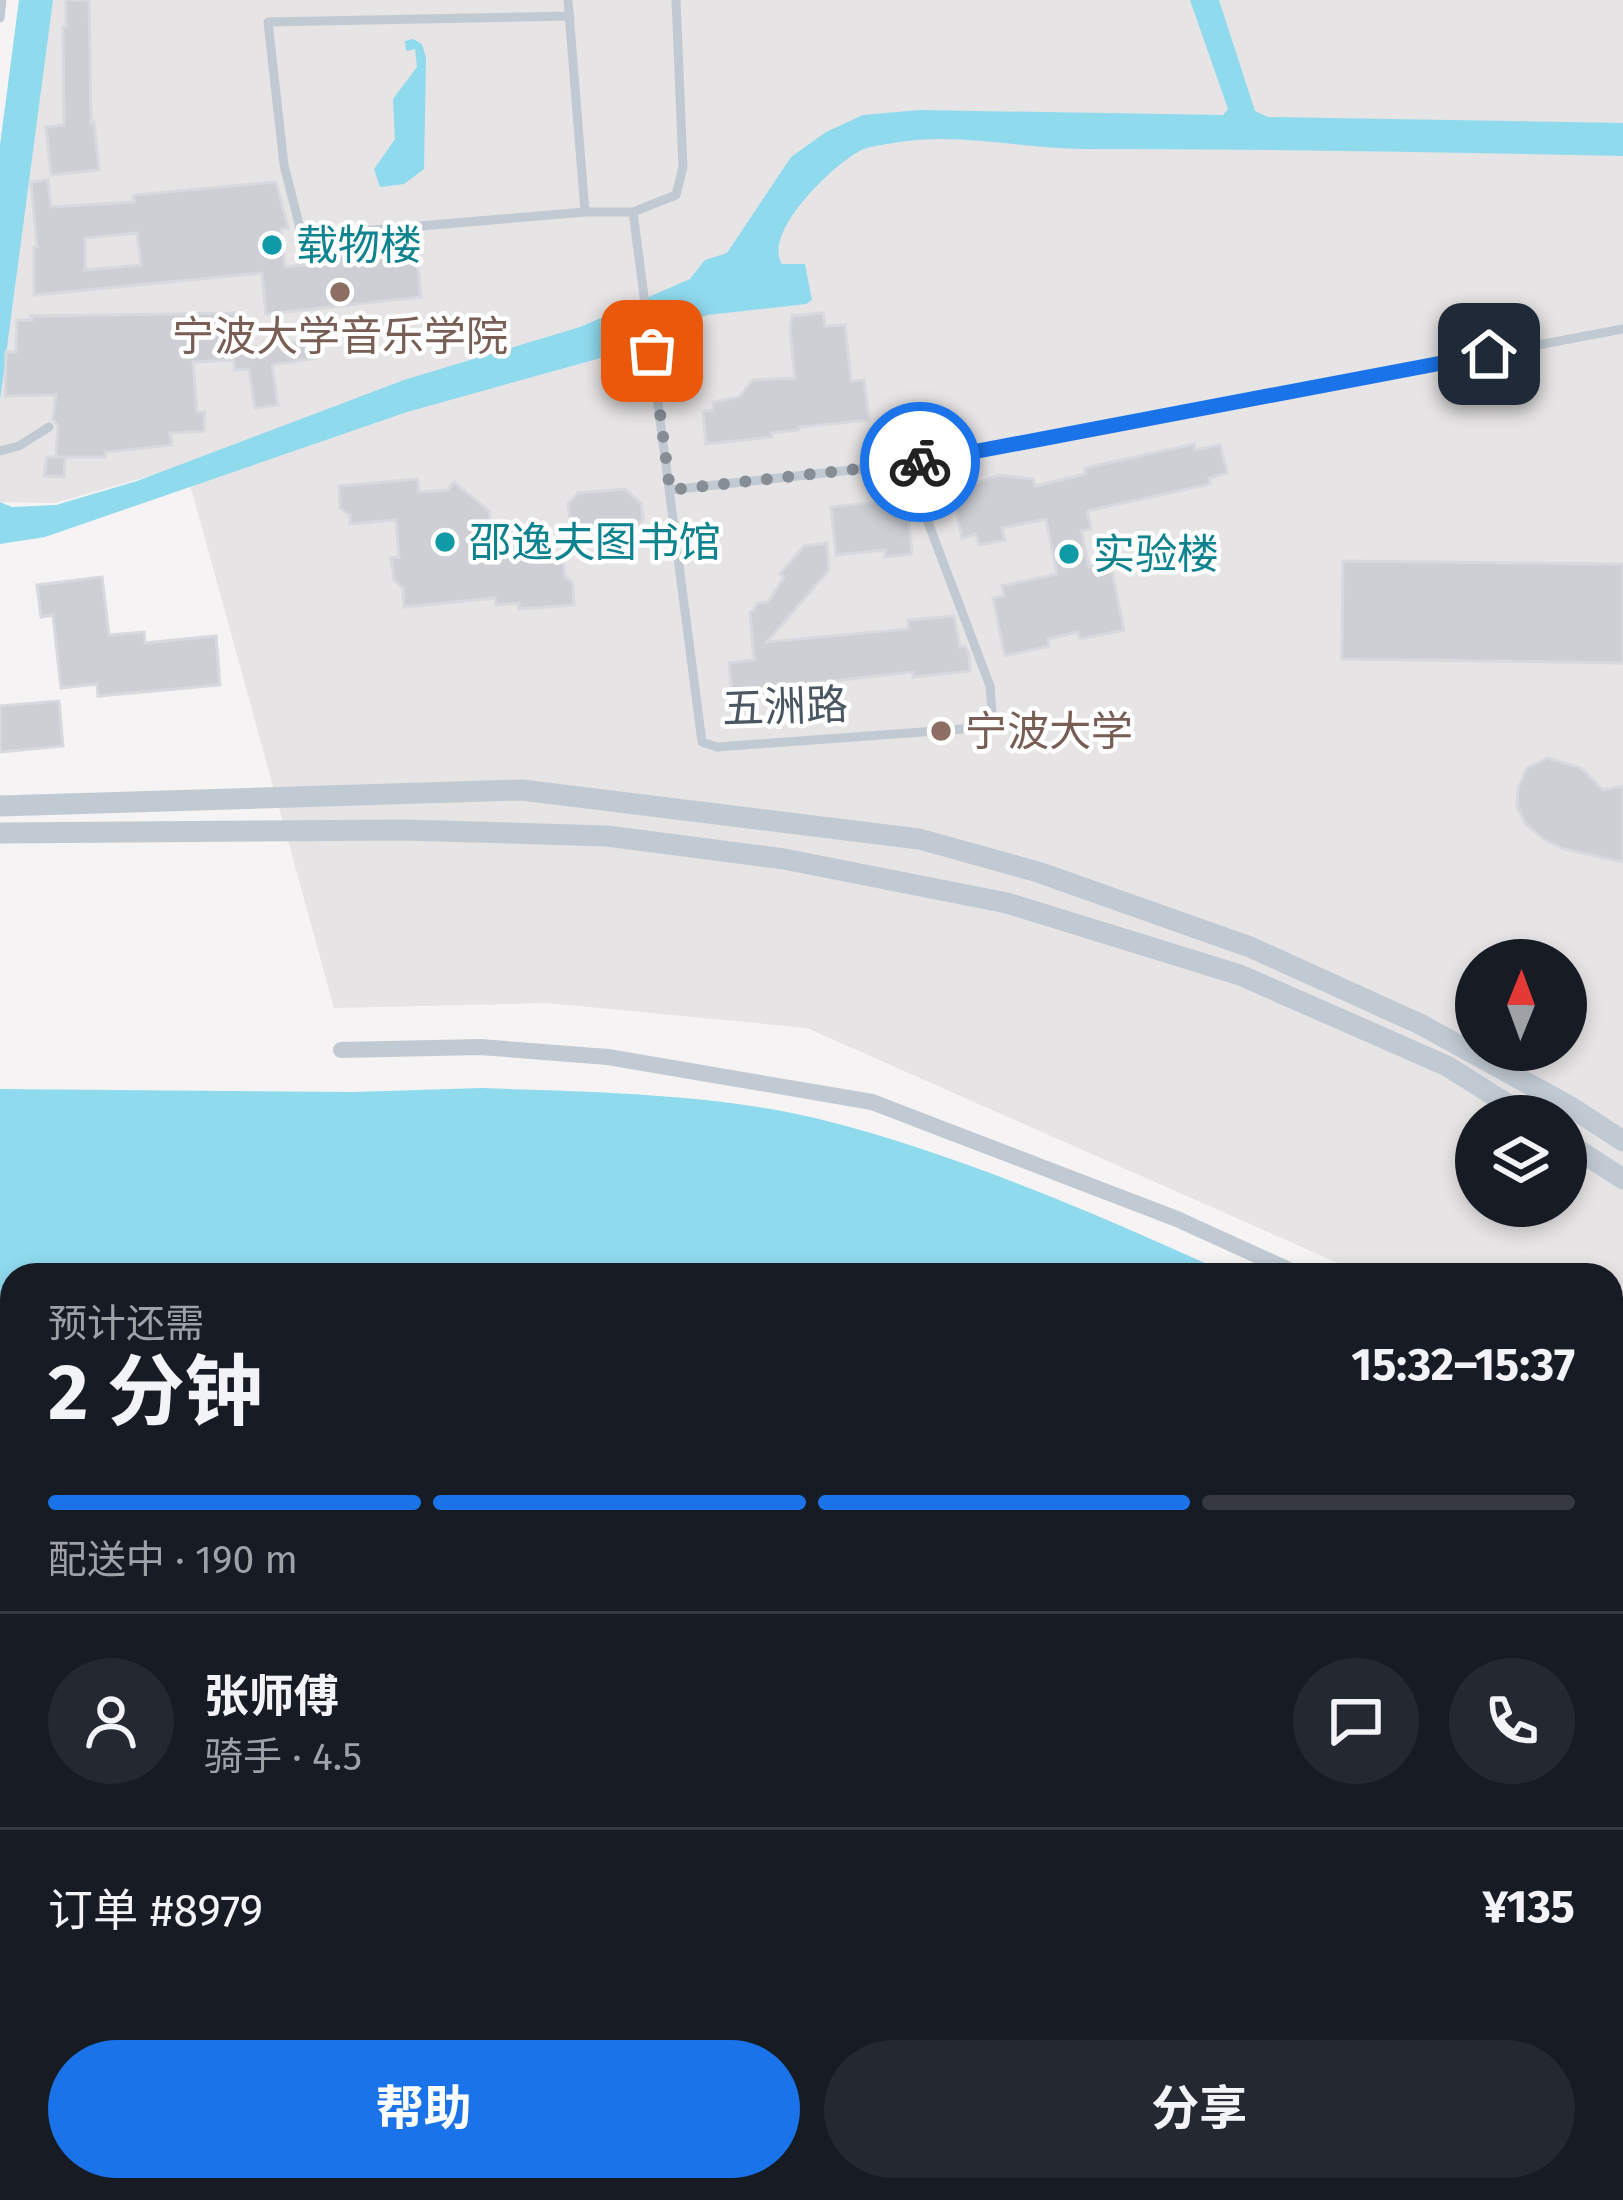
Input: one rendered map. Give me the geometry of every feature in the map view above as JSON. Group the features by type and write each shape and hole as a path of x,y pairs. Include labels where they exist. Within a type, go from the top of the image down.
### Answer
{"street":[{"path":"0,806 522,790 920,839 1038,872 1250,946 1420,1024 1623,1141"},
{"path":"0,833 405,830 607,836 784,859 1007,903 1240,975 1447,1066 1493,1095"},
{"path":"341,1050 480,1047 608,1057 872,1102 1178,1219 1274,1263"},
{"path":"1587,1156 1623,1179"}],"lane":[{"path":"0,18 2,0"},
{"path":"568,0 585,212"},
{"path":"570,16 268,22 284,165 302,236 633,212 676,195 683,167 676,0"},
{"name":"五洲路","path":"633,212 702,742 717,747 977,728 992,712 990,686 906,464"},
{"path":"670,490 906,464 1623,329"},
{"path":"0,451 19,446 49,427"}],"shaded area":[{"name":"宁波大学","path":"37,0 1623,0 1623,1263 1338,1263 807,1028 548,1003 334,1008 185,466 55,503 0,502 0,293"}],"water":[{"path":"19,0 53,0 0,400 0,145"},
{"path":"1190,0 1219,0 1255,111 1268,117 1623,123 1623,156 1084,149 941,139 871,147 846,160 817,185 782,235 778,251 782,264 805,264 812,300 806,304 707,315 597,359 407,412 45,537 0,544 0,502 12,507 56,505 137,481 404,380 580,327 690,279 705,260 727,253 791,157 826,132 863,115 919,110 1223,115 1228,109"},
{"path":"405,41 422,44 426,58 424,169 404,184 380,187 374,169 395,139 393,99 417,67 415,49 406,51"},
{"path":"482,1088 609,1093 778,1110 922,1149 1204,1263 0,1263 0,1089 353,1092"}],"building":[{"path":"66,0 89,0 91,123 99,170 51,175 46,127 64,125"},
{"name":"载物楼","path":"48,180 51,207 134,202 134,195 276,182 288,228 281,229 285,267 338,261 337,256 416,249 421,297 266,314 262,273 34,295 37,247 31,182","holes":["137,233 141,265 85,270 85,238"]},
{"path":"242,313 247,350 315,339 316,358 272,365 278,405 255,408 249,369 235,370 234,360 193,362 197,412 205,412 204,431 170,433 172,445 105,452 105,457 56,457 56,395 5,396 6,352 16,352 17,320"},
{"path":"823,313 825,326 845,325 851,381 864,380 869,420 706,444 703,411 713,410 713,402 739,397 753,380 795,378 792,316"},
{"name":"实验楼","path":"1194,444 1195,450 1220,445 1227,473 1209,478 1210,484 1087,511 1091,529 1081,531 1089,567 1110,562 1124,630 1080,639 1078,632 1048,639 1049,646 1005,656 993,598 1004,596 1002,586 1057,574 1046,519 1002,528 1005,540 979,545 976,534 962,538 953,498 967,486 999,475 1033,479 1035,486 1086,474 1085,468"},
{"path":"47,457 65,457 64,477 44,476"},
{"name":"邵逸夫图书馆","path":"417,479 419,492 448,490 454,482 489,511 493,549 515,546 515,555 538,552 539,559 562,556 565,575 573,584 574,605 519,609 519,603 496,605 495,598 404,607 403,588 394,580 391,558 399,557 396,520 350,524 350,515 340,508 339,486"},
{"path":"625,489 641,503 643,519 629,536 582,541 572,532 568,504 578,493"},
{"path":"907,499 912,554 885,557 885,550 836,555 831,507"},
{"path":"827,543 829,570 767,642 908,629 908,620 954,616 970,671 913,677 913,672 732,692 729,663 754,660 750,613 758,603 768,602 784,577 780,574 804,546"},
{"path":"1343,561 1623,564 1623,663 1342,659"},
{"path":"102,577 109,635 144,632 145,643 216,636 220,685 98,696 97,684 61,688 53,615 41,617 37,585"},
{"path":"59,701 63,746 0,752 0,706"},
{"path":"1548,758 1581,768 1603,790 1623,786 1623,862 1564,849 1525,823 1517,806 1518,788 1527,768"}],"way so far":[{"path":"652,351 670,490 920,462"}],"place":[{"name":"载物楼","path":"272,245"},
{"name":"宁波大学音乐学院","path":"340,292"},
{"name":"邵逸夫图书馆","path":"445,542"},
{"name":"实验楼","path":"1069,554"},
{"name":"宁波大学","path":"941,731"}],"route":[{"path":"920,462 1489,354"}]}
